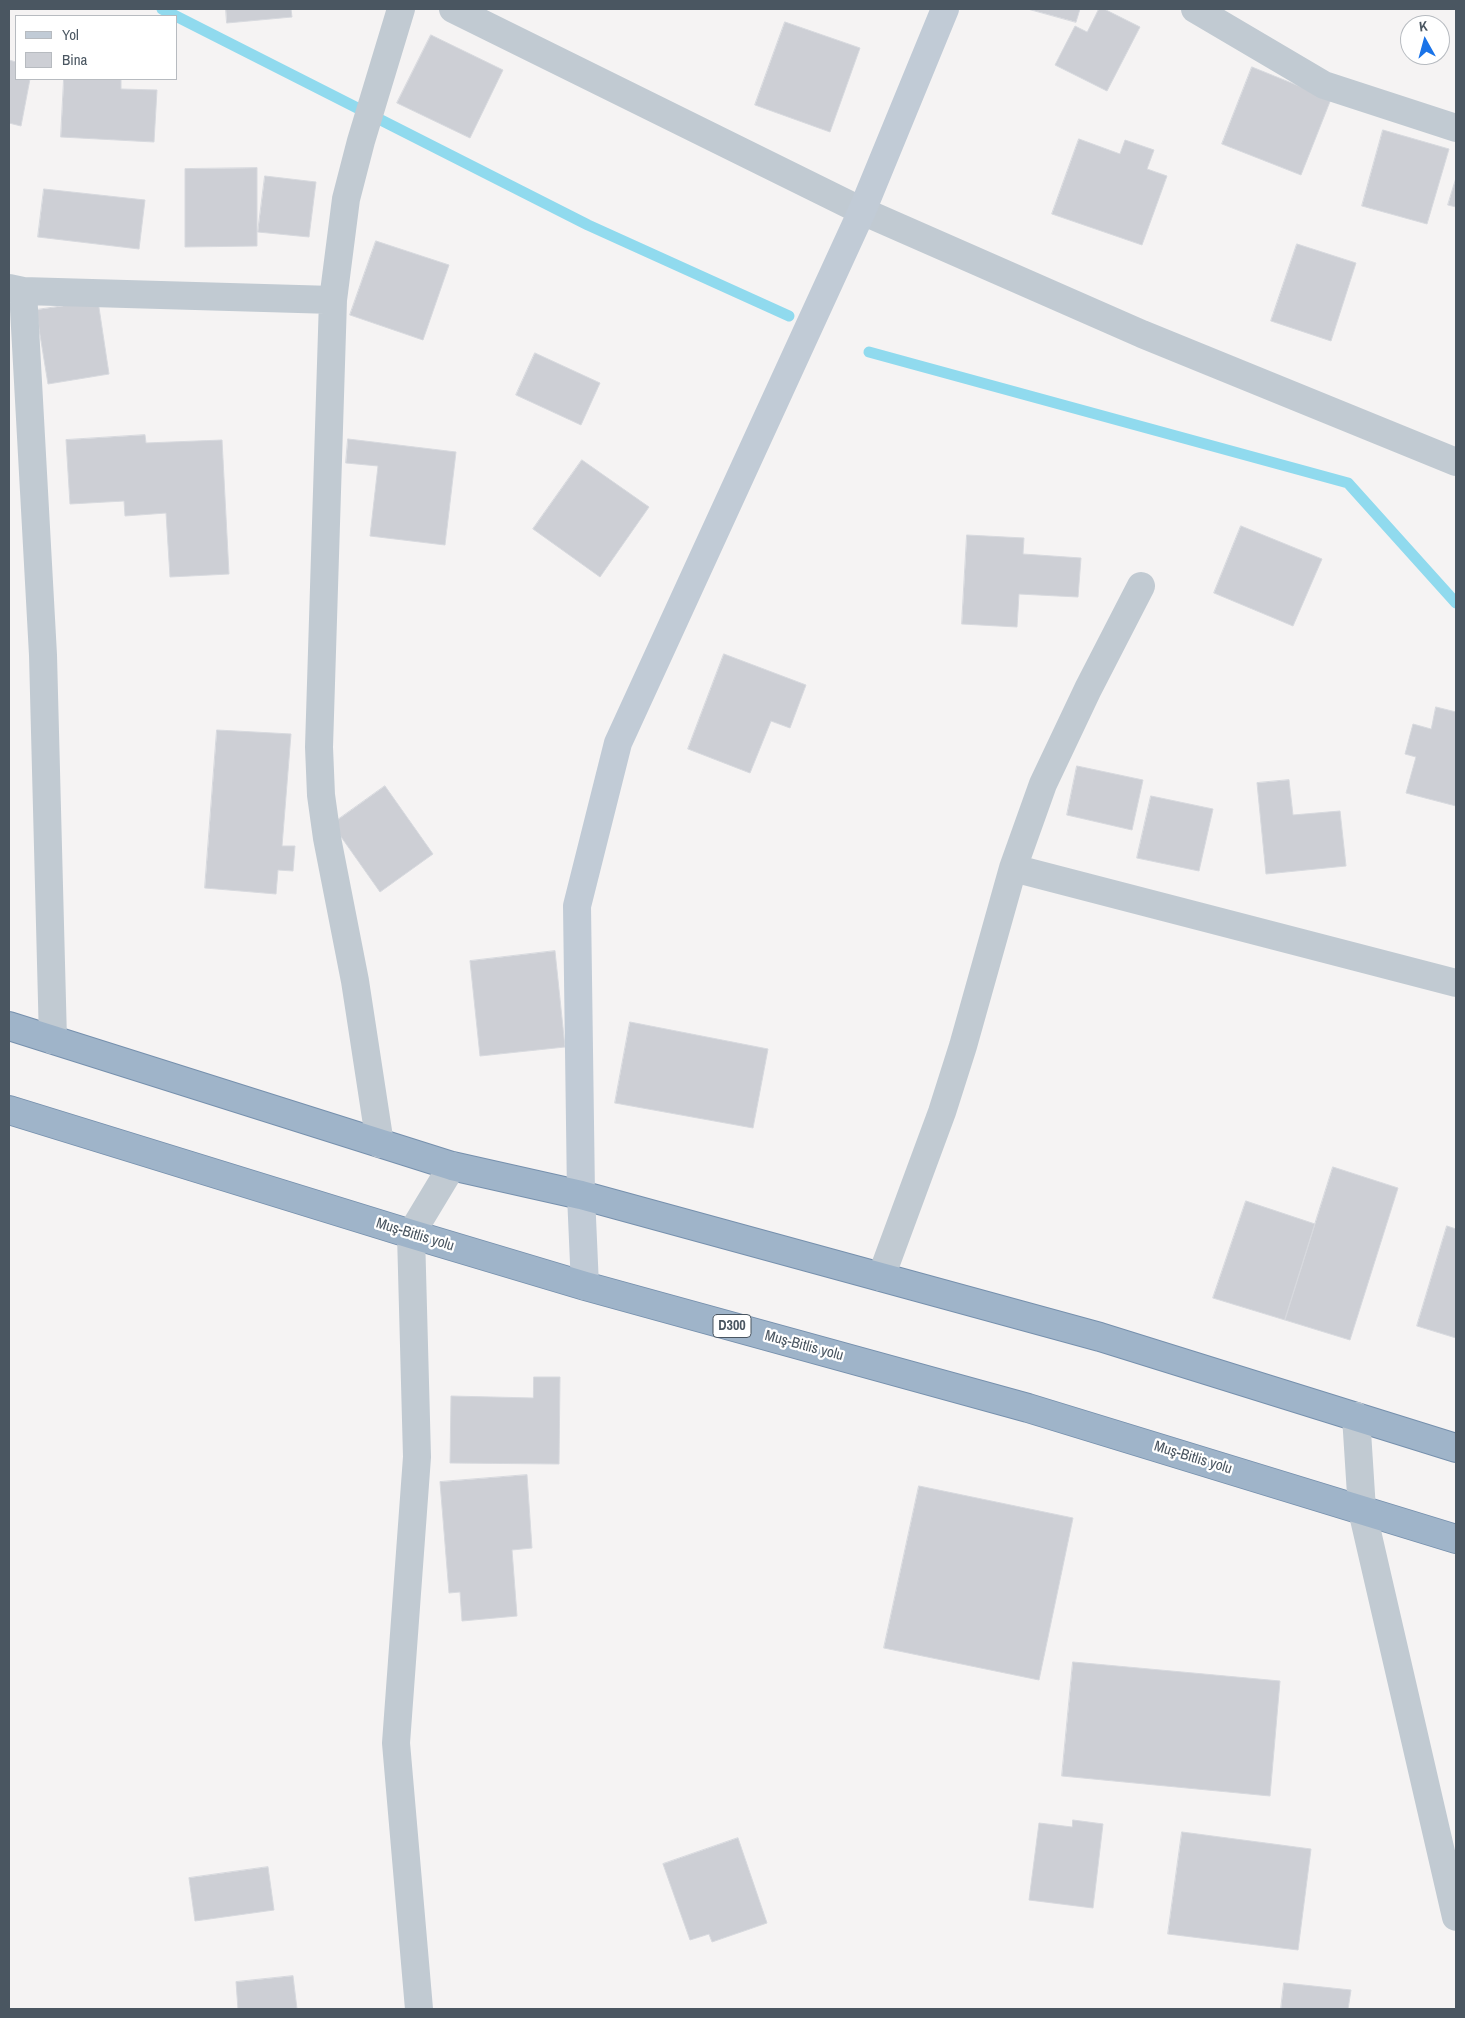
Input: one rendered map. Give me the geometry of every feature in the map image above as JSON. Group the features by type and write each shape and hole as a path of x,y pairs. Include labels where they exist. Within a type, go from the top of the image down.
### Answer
{"highway":[{"path":"9,1026 452,1166 581,1195 1100,1337 1456,1448"},
{"name":"Muş-Bitlis yolu","path":"9,1110 585,1286 1028,1408 1456,1539"}],"main road":[{"path":"585,1286 581,1195 577,906 618,743 862,211 945,9"}],"street":[{"path":"380,1144 355,981 327,838 321,795 319,747 333,300 346,200 361,141 402,9"},
{"path":"453,9 862,211 1142,334 1456,462"},
{"path":"1195,9 1324,85 1456,128"},
{"path":"53,1040 43,655 16,290 333,300"},
{"path":"880,1277 942,1112 963,1046 1013,868 1043,784 1140,586"},
{"path":"1013,868 1456,982"},
{"path":"419,2009 396,1744 417,1457 411,1234 452,1166"},
{"path":"1356,1416 1362,1510 1456,1917"}],"building":[{"path":"226,9 291,9 292,17 227,23"},
{"path":"1028,9 1080,9 1076,22"},
{"path":"1099,9 1104,9 1140,27 1107,91 1055,65 1075,26 1087,32"},
{"path":"785,22 860,48 830,132 755,105"},
{"path":"431,35 503,70 470,138 397,103"},
{"path":"9,60 15,62 15,80 30,80 21,126 9,123"},
{"path":"1252,67 1331,99 1301,175 1222,144"},
{"path":"64,80 121,80 121,89 157,90 154,142 61,137"},
{"path":"1383,130 1449,149 1427,224 1362,206"},
{"path":"1079,139 1120,154 1125,140 1154,150 1147,169 1167,176 1142,245 1052,214"},
{"path":"257,168 257,246 185,247 185,169"},
{"path":"265,176 316,182 309,237 258,232"},
{"path":"1456,178 1456,207 1448,205"},
{"path":"44,189 145,200 139,249 38,237"},
{"path":"376,241 449,265 423,340 350,315"},
{"path":"1297,244 1356,263 1331,341 1271,321"},
{"path":"98,301 109,374 48,384 36,310"},
{"path":"535,353 600,383 581,425 516,395"},
{"path":"145,435 146,443 222,440 229,574 170,577 166,513 125,516 124,501 70,504 66,440"},
{"path":"348,439 456,452 445,545 370,536 378,466 346,463"},
{"path":"582,460 649,507 600,577 533,529"},
{"path":"1241,526 1322,559 1293,626 1214,593"},
{"path":"967,535 1024,538 1023,554 1081,558 1078,597 1019,594 1017,627 962,624"},
{"path":"724,654 806,685 790,728 771,721 750,773 688,749"},
{"path":"1436,707 1456,712 1456,806 1406,793 1416,757 1405,754 1413,724 1431,729"},
{"path":"217,730 291,734 282,846 295,846 293,871 278,870 276,894 205,888"},
{"path":"1077,766 1143,780 1132,830 1067,815"},
{"path":"1289,780 1293,815 1340,811 1346,866 1266,874 1257,783"},
{"path":"385,786 433,854 380,892 332,824"},
{"path":"1151,796 1213,809 1199,871 1137,858"},
{"path":"555,951 565,1047 480,1056 470,961"},
{"path":"630,1022 768,1049 753,1128 615,1103"},
{"path":"1333,1167 1398,1188 1350,1340 1285,1320"},
{"path":"1246,1201 1315,1224 1285,1320 1213,1298"},
{"path":"1447,1226 1456,1229 1456,1338 1417,1326"},
{"path":"534,1377 560,1377 559,1464 450,1463 451,1396 533,1398"},
{"path":"527,1475 532,1548 512,1550 517,1616 462,1621 460,1592 449,1593 440,1482"},
{"path":"919,1486 1073,1518 1039,1680 884,1648"},
{"path":"1073,1662 1280,1681 1270,1796 1062,1776"},
{"path":"1073,1820 1103,1824 1093,1908 1029,1900 1039,1823 1072,1827"},
{"path":"1182,1832 1311,1849 1298,1950 1168,1934"},
{"path":"738,1838 767,1923 712,1942 709,1934 690,1940 663,1864"},
{"path":"268,1867 274,1910 195,1921 189,1878"},
{"path":"293,1976 297,2009 238,2009 236,1982"},
{"path":"1284,1983 1351,1990 1348,2009 1281,2009"}],"waterway":[{"path":"162,9 174,15"},
{"path":"178,17 588,225 789,316"},
{"path":"869,352 1348,483 1456,603"}]}
